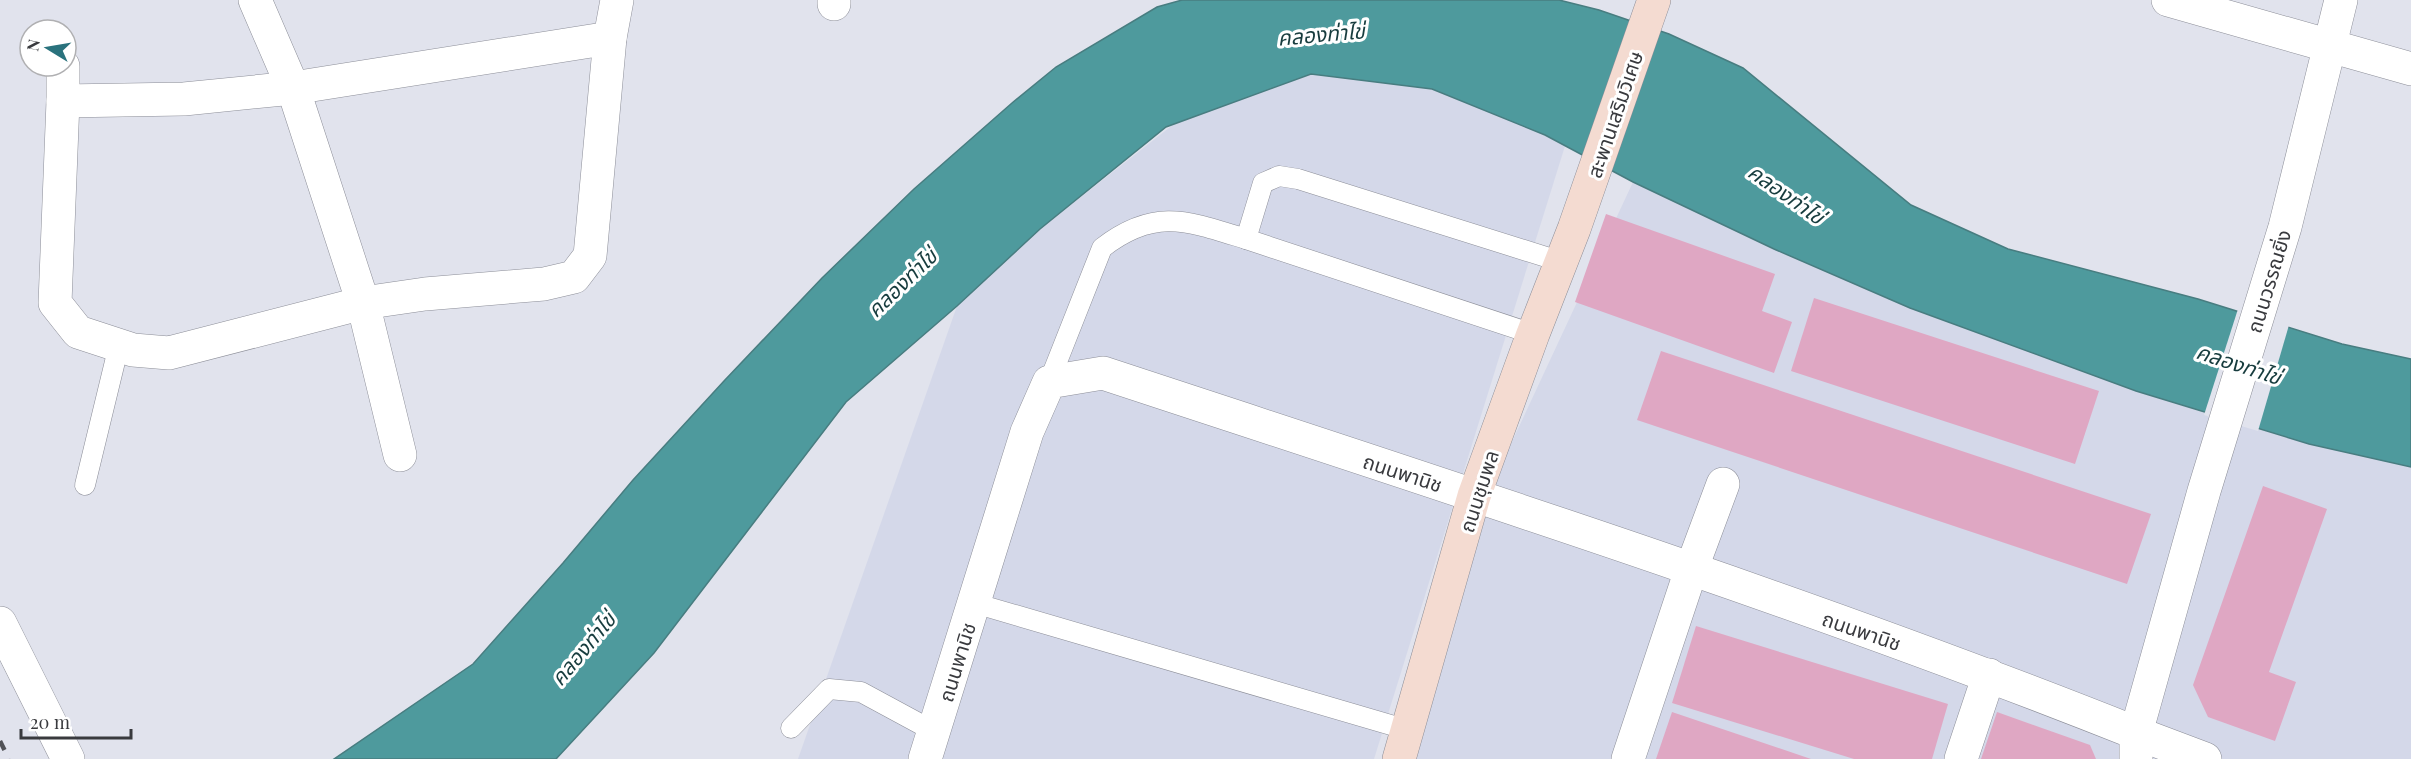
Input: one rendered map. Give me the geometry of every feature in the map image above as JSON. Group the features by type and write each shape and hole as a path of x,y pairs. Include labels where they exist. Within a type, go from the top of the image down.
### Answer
{"main road":[{"name":"สะพานเสริมวิเศษ","path":"1574,229 1654,0"},
{"name":"ถนนชุมพล","path":"1403,744 1474,496 1574,229"}],"street":[{"path":"255,0 293,88 363,303 400,455"},
{"path":"63,78 55,303 78,332 132,350 169,353 363,303 425,294 544,284 574,277 590,256 610,38 617,0"},
{"path":"2168,0 2411,69"},
{"name":"ถนนวรรณยิ่ง","path":"2136,746 2204,491 2285,227 2341,0"},
{"path":"63,101 184,99 293,88 610,38"},
{"name":"ถนนพานิช","path":"930,745 1027,432 1049,382 1103,373 1474,496 1989,675 2136,746 2205,759"},
{"path":"1628,759 1691,570 1723,484"},
{"path":"0,623 68,759"},
{"path":"1960,759 1989,675"}],"lane":[{"path":"1246,239 1263,183 1279,176 1298,178 1562,262"},
{"path":"1049,382 1102,248 1115,238 1145,224 1181,221 1246,239 1533,334"},
{"path":"85,485 119,345"},
{"path":"974,603 1403,744"},
{"path":"791,728 829,689 861,692 930,745"}],"shaded area":[{"path":"1311,74 1432,89 1545,135 1565,146 1374,759 798,759 957,306 1040,229 1174,124"},
{"path":"1633,182 1774,249 1910,308 2136,391 2309,444 2411,467 2411,759 1411,759 1503,461"}],"water":[{"name":"คลองท่าไข่","path":"1182,0 1559,0 1599,10 1669,34 1743,68 1911,205 2008,249 2198,299 2342,344 2411,359 2411,467 2309,444 2136,391 1910,308 1774,249 1633,182 1545,135 1432,89 1311,74 1166,127 1040,229 957,306 846,402 654,653 556,759 334,759 473,664 633,480 724,381 822,278 914,189 1056,67 1157,7"}],"pier":[{"path":"2238,309 2289,325 2258,431 2204,415"}],"building":[{"path":"1606,214 1775,274 1762,311 1792,322 1774,373 1575,302"},
{"path":"1814,298 2099,391 2075,464 1791,371"},
{"path":"1661,351 2151,514 2127,584 1637,420"},
{"path":"2263,486 2327,509 2269,672 2296,682 2275,741 2208,717 2193,685"},
{"path":"1696,626 1948,704 1932,759 1854,759 1672,703"},
{"path":"1672,712 1811,759 1656,759"},
{"path":"1997,712 2090,745 2096,759 1981,759"}],"railway":[{"path":"0,741 9,759"}]}
